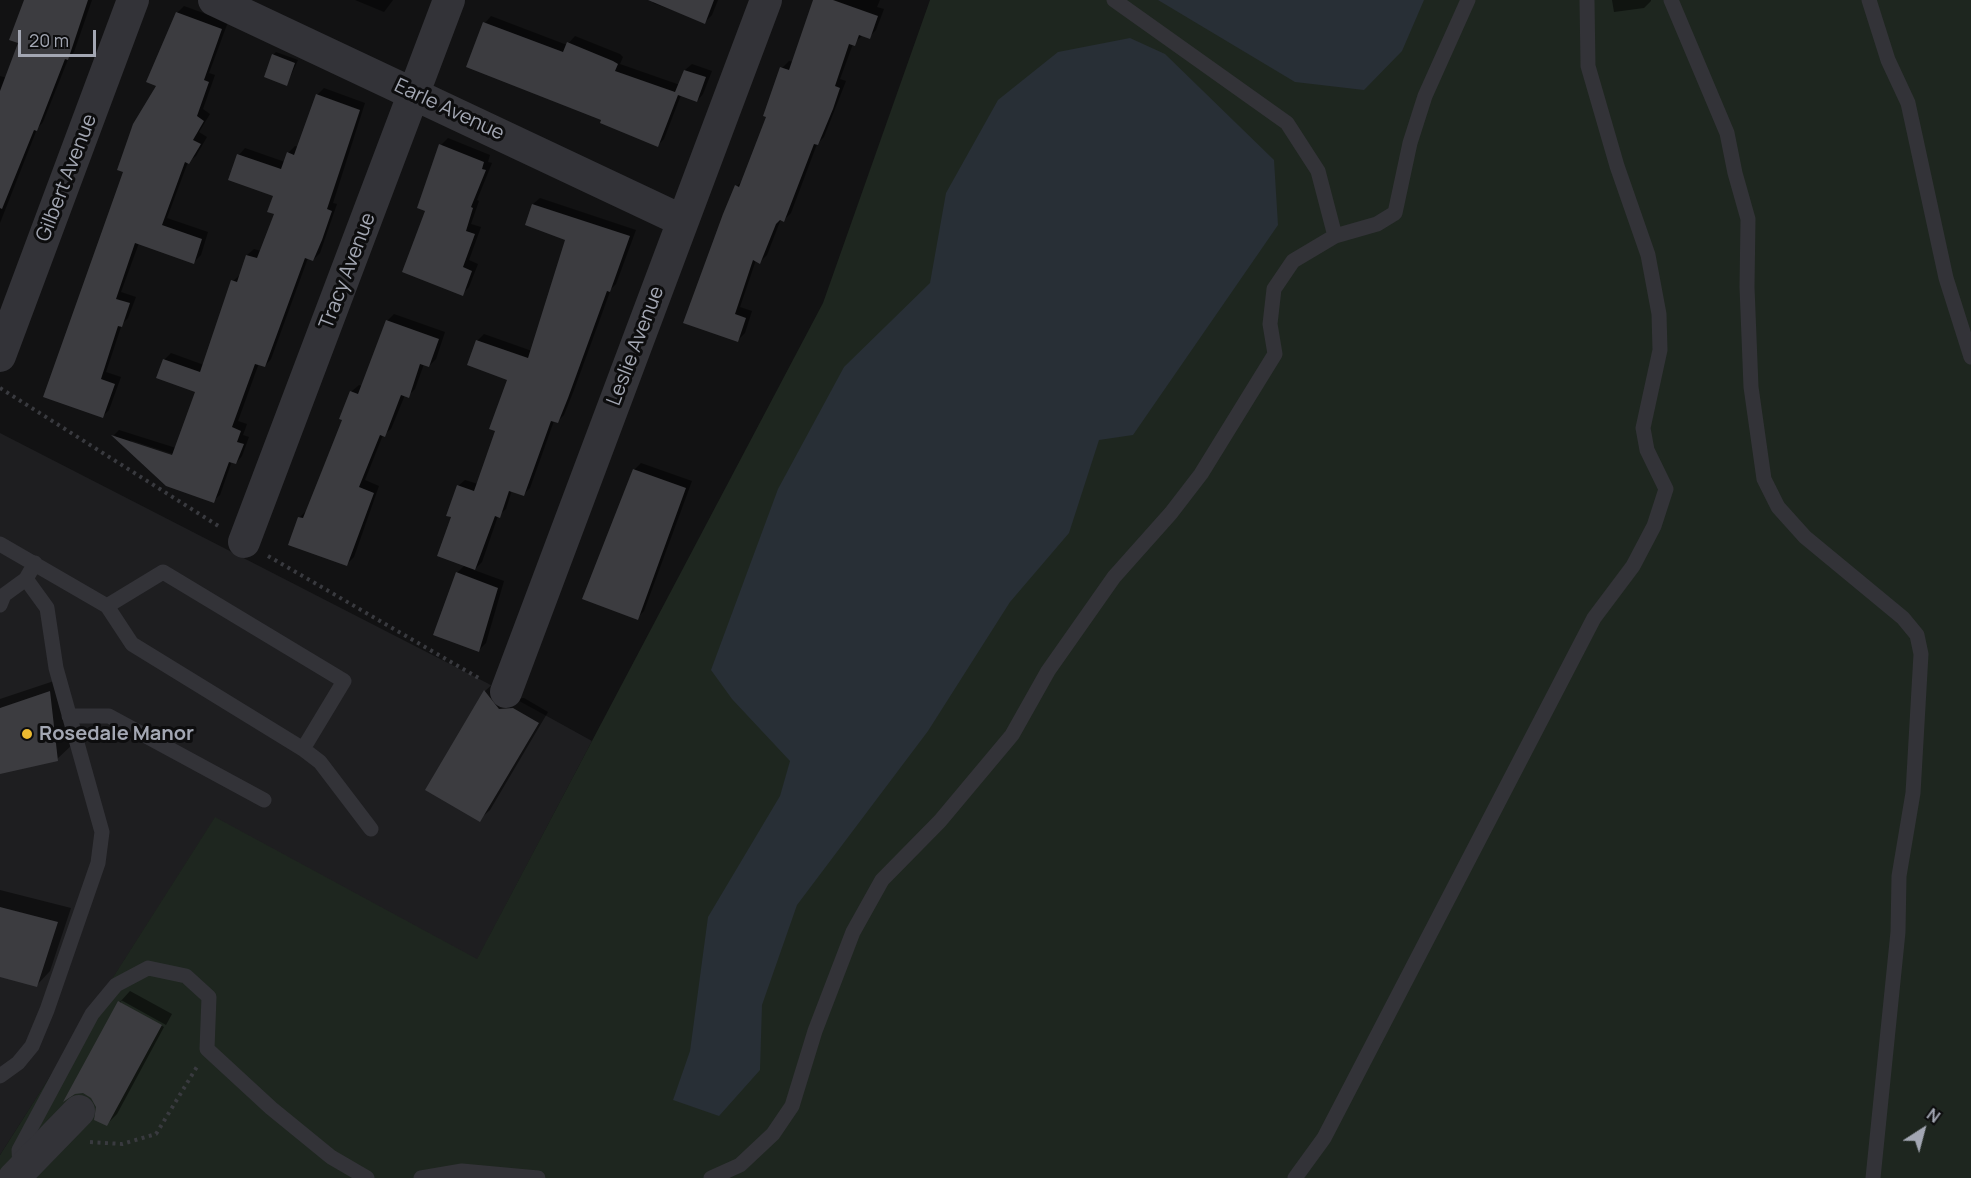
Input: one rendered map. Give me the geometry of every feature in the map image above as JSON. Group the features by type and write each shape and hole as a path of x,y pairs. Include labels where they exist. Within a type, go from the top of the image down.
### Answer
{"street":[{"name":"Gilbert Avenue","path":"0,356 133,0"},
{"name":"Earle Avenue","path":"214,0 683,221"},
{"name":"Tracy Avenue","path":"244,542 415,95 449,0"},
{"name":"Leslie Avenue","path":"506,692 766,0"},
{"path":"17,1176 71,1120"}],"lane":[{"path":"1114,0 1287,123 1318,171 1335,236"},
{"path":"711,1178 740,1165 773,1134 792,1106 815,1031 853,932 882,880 940,821 1012,735 1047,671 1114,577 1171,513 1201,474 1275,354 1270,324 1274,289 1293,261 1335,236 1377,224 1395,213 1410,142 1425,96 1468,0"},
{"path":"1295,1178 1324,1138 1594,618 1633,567 1654,526 1666,489 1647,450 1643,428 1660,350 1659,314 1648,255 1617,166 1588,66 1587,0"},
{"path":"1671,0 1727,133 1748,219 1747,287 1751,387 1764,479 1778,507 1805,537 1903,618 1917,635 1921,654 1913,794 1899,876 1898,932 1873,1178"},
{"path":"1869,0 1888,60 1908,103 1946,278 1971,357"},
{"path":"0,544 107,606 132,644 303,749 320,762 371,829"},
{"path":"0,605 4,595 26,579 34,563"},
{"path":"107,606 163,572 344,681 303,749"},
{"path":"0,1076 18,1063 32,1046 98,863 102,832 56,668 47,608 26,579"},
{"path":"69,716 109,716 264,800"},
{"path":"17,1176 19,1150 92,1014 116,985 148,968 186,976 208,997 207,1049 271,1108 331,1157 367,1178"},
{"path":"421,1178 462,1171 538,1178"}],"path":[{"path":"71,1120 84,1141 122,1144 156,1134 207,1049"}],"shaded area":[{"path":"930,0 1971,0 1971,1178 0,1178 0,1155 215,817 477,959 823,303"},
{"path":"1158,0 1424,0 1402,51 1364,90 1295,82"},
{"path":"1130,38 1165,54 1274,160 1278,225 1133,435 1099,440 1069,533 1010,602 928,731 797,905 762,1005 760,1070 719,1116 673,1100 690,1051 708,917 780,796 790,761 732,699 711,670 778,489 844,367 930,283 946,193 998,100 1058,52"},
{"path":"0,433 487,683 592,741 477,960 215,818 0,1155"}],"building":[{"path":"24,0 88,0 68,60 65,59 37,131 34,130 2,209 0,208 0,91 18,43 9,40"},
{"path":"648,0 714,0 705,24"},
{"path":"813,0 833,0 878,16 870,39 859,35 855,46 849,44 835,86 840,88 833,109 818,145 814,144 784,222 780,220 776,224 760,264 753,260 735,314 746,318 738,342 683,323 723,214 735,185 739,187 766,117 763,116 780,67 789,70"},
{"path":"176,12 222,29 204,80 209,82 197,116 204,121 193,140 201,144 189,164 185,162 162,225 202,239 194,264 135,243 116,299 130,303 122,327 118,326 101,379 115,384 103,418 43,397 123,172 117,170 133,124 156,86 146,82"},
{"path":"483,22 563,52 567,42 618,64 615,71 675,92 684,70 706,77 697,102 678,95 658,147 600,123 601,120 466,67"},
{"path":"272,54 295,63 287,86 264,77"},
{"path":"316,94 360,110 327,209 332,211 322,240 313,261 305,258 265,367 255,364 232,427 241,431 237,442 244,444 236,464 229,462 214,503 166,486 111,435 172,455 195,392 156,378 163,359 200,372 231,280 237,282 246,255 257,258 274,214 267,212 273,196 228,180 237,154 281,169 287,152 294,155"},
{"path":"439,144 484,162 482,169 486,170 471,207 473,208 466,231 475,234 463,267 472,271 463,296 402,272 425,211 417,208"},
{"path":"532,204 630,236 558,423 551,421 524,496 509,491 500,518 495,516 475,570 437,556 451,517 446,516 457,485 474,491 495,431 489,429 507,380 467,365 476,340 528,358 565,240 525,225"},
{"path":"386,320 439,339 429,367 420,364 409,398 401,395 385,437 380,435 359,487 374,493 347,566 288,545 298,517 303,518 342,420 339,419 350,391 358,394"},
{"path":"633,469 686,488 638,620 582,599"},
{"path":"456,572 498,588 479,652 433,635"},
{"path":"484,690 499,709 513,708 539,723 480,822 425,790"},
{"name":"Rosedale Manor","path":"50,691 58,761 0,774 0,708"},
{"path":"0,907 58,922 37,987 0,977"},
{"path":"118,1001 162,1025 107,1126 94,1120 96,1107 91,1098 83,1093 75,1094 63,1102"}],"place":[{"name":"Rosedale Manor","path":"27,734"}]}
